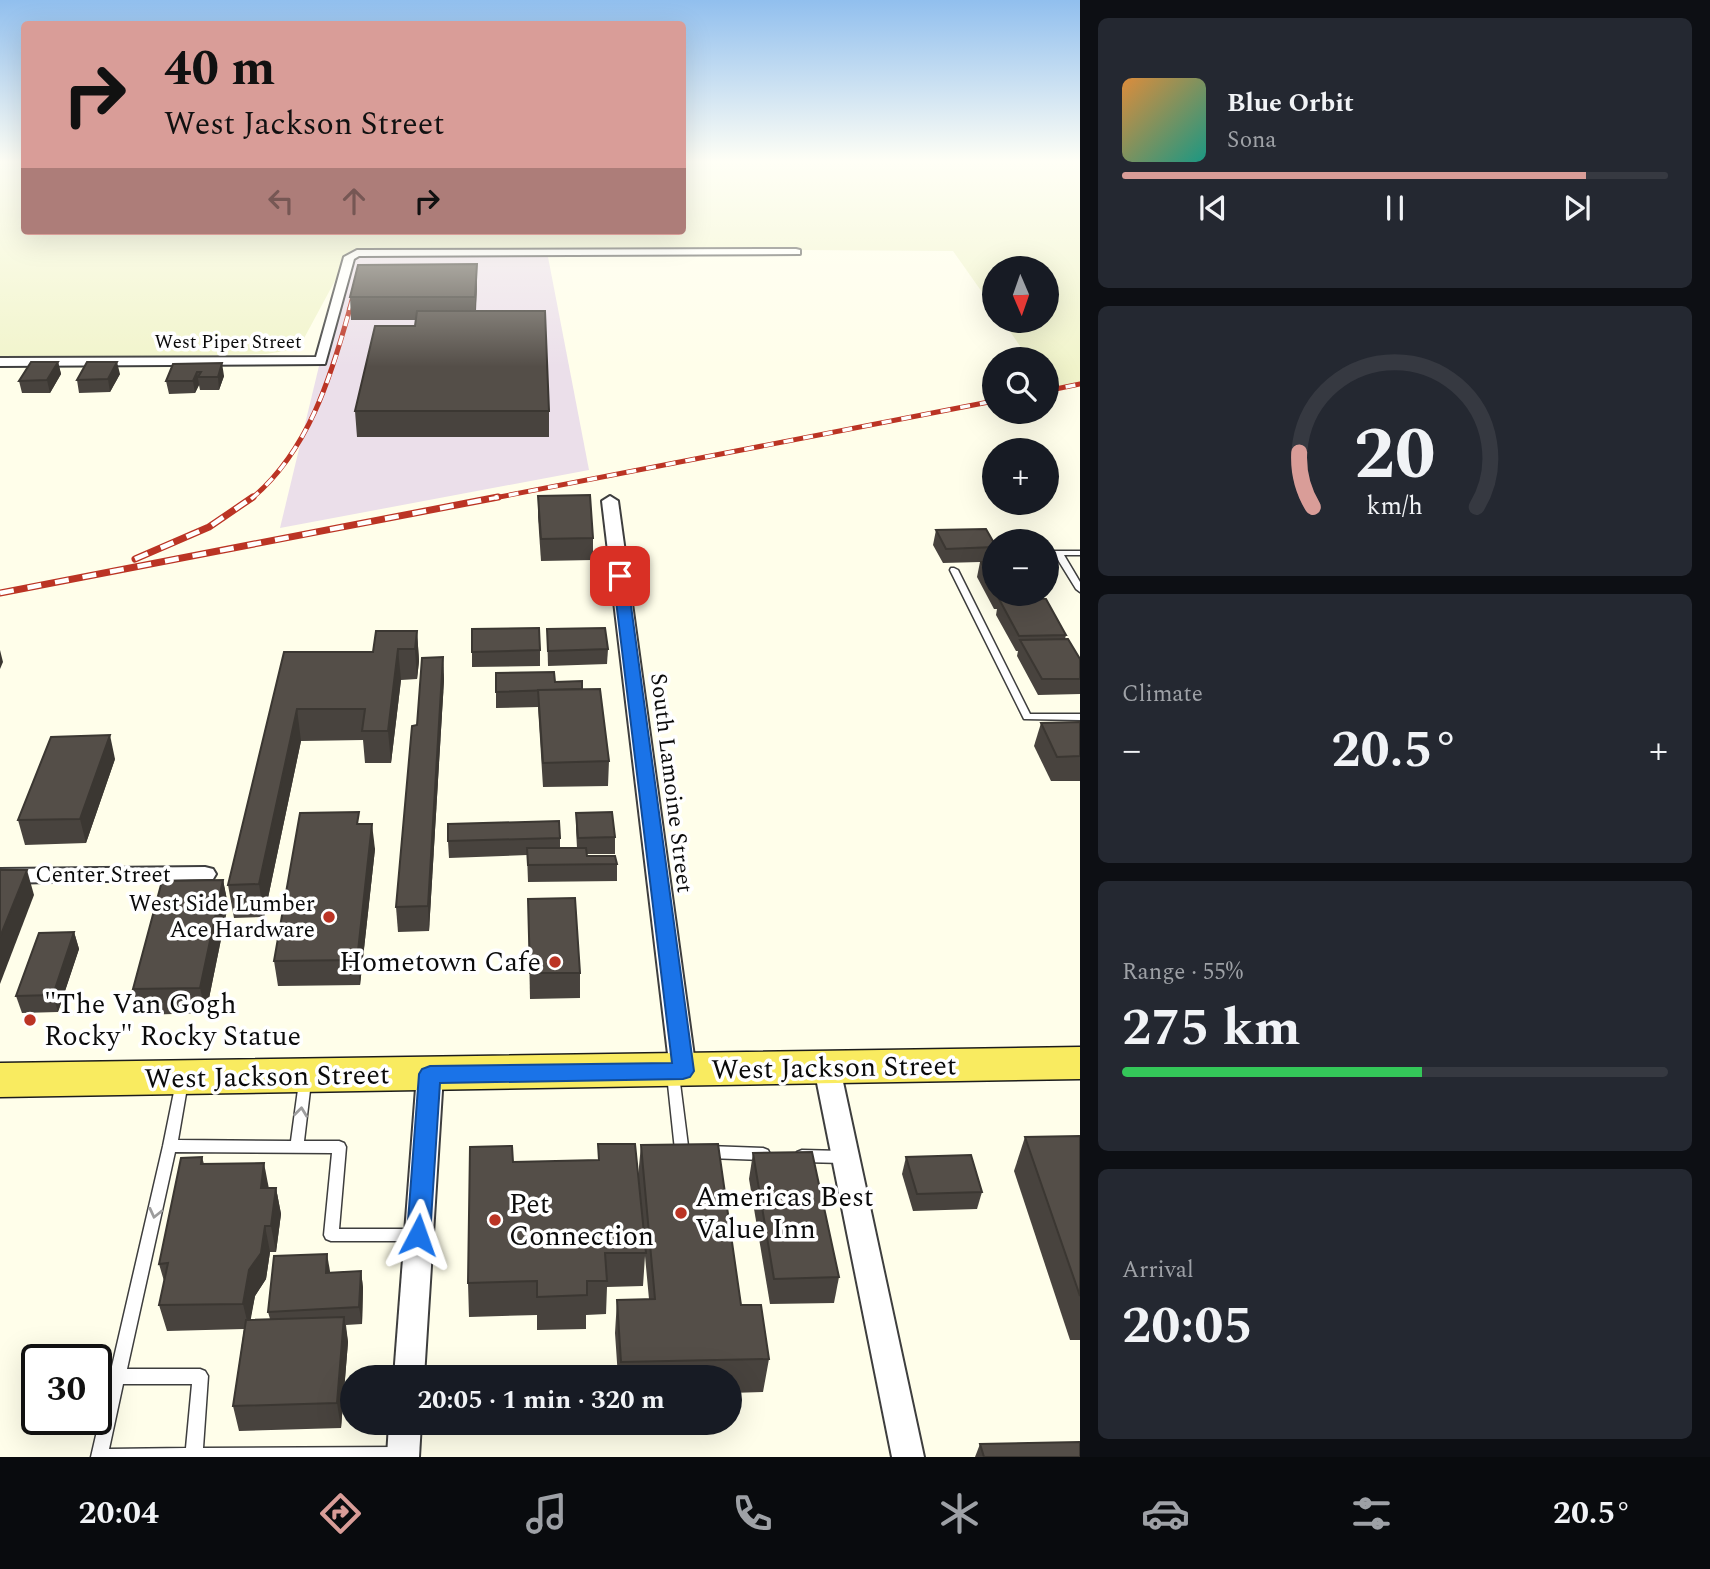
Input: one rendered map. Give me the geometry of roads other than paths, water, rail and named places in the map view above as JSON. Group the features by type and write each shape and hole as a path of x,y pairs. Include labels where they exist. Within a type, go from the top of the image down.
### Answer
{"main road":[{"name":"West Jackson Street","path":"0,1080 1080,1063"}],"street":[{"name":"West Piper Street","path":"0,362 321,361 349,257 357,253 796,252"},
{"name":"South Lamoine Street","path":"610,501 678,1071"},
{"name":"Center Street","path":"0,876 205,874"},
{"path":"827,1068 908,1457"},
{"path":"410,1365 430,1074"},
{"path":"403,1456 404,1435"}],"lane":[{"path":"1059,553 1080,553"},
{"path":"1059,555 1080,589"},
{"path":"954,570 1027,717 1080,717"},
{"path":"678,1071 682,1150 844,1157"},
{"path":"297,1147 306,1076"},
{"path":"182,1078 170,1146 101,1457 403,1456"},
{"path":"170,1146 339,1147 331,1236 418,1235"},
{"path":"118,1377 200,1376 194,1455"}],"railway":[{"path":"349,310 355,288"},
{"path":"251,499 288,459 315,412 335,360 350,308"},
{"path":"1059,388 1080,384"},
{"path":"489,499 982,403"},
{"path":"135,559 209,527 253,497"},
{"path":"0,593 498,497"}],"place":[{"name":"West Side Lumber Ace Hardware","path":"329,917"},
{"name":"Hometown Cafe","path":"555,962"},
{"name":"\"The Van Gogh Rocky\" Rocky Statue","path":"30,1020"},
{"name":"Americas Best Value Inn","path":"681,1213"},
{"name":"Pet Connection","path":"495,1220"}]}
